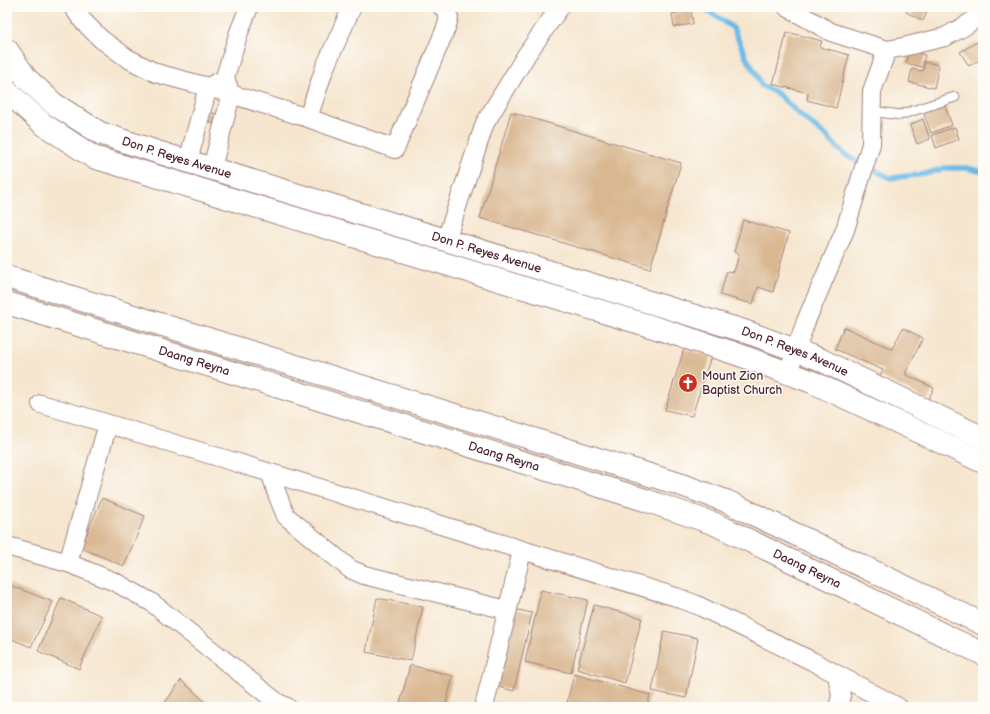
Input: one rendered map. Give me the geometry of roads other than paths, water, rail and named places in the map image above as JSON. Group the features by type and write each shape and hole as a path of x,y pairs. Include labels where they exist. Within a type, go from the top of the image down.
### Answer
{"street":[{"path":"73,7 82,20 101,40 127,58 156,73 208,87 308,118 394,149 446,28 449,18 445,8 442,7"},
{"path":"188,161 208,87 224,77 249,7"},
{"path":"308,118 325,66 352,7"},
{"path":"446,240 485,123 527,54 560,7"},
{"path":"787,7 831,32 887,50 945,37 965,26 983,13"},
{"name":"Don P. Reyes Avenue","path":"7,50 26,78 54,104 100,133 744,331 819,359 983,438"},
{"path":"788,373 806,321 845,230 871,144 872,91 887,50"},
{"path":"212,168 231,95 224,77"},
{"path":"7,91 26,78"},
{"name":"Don P. Reyes Avenue","path":"7,91 43,124 93,157 738,354 812,382 983,462"},
{"path":"246,204 253,181"},
{"name":"Daang Reyna","path":"7,277 679,484 726,501 983,624"},
{"name":"Daang Reyna","path":"7,303 645,500 708,522 983,654"},
{"path":"41,404 372,504 697,605 812,661 898,707"},
{"path":"68,563 108,424"},
{"path":"272,474 277,494 286,516 350,569 364,575 507,610"},
{"path":"7,546 68,563 115,582 151,602 278,703 287,707"},
{"path":"484,707 522,551"},
{"path":"837,675 841,696 838,707"}],"lane":[{"path":"872,111 900,115 955,97"}],"waterway":[{"path":"703,7 733,28 761,85 778,94 799,114 826,136 844,154 890,178 925,174 945,168 967,168 983,172"}],"place":[{"name":"Mount Zion Baptist Church","path":"688,383"}]}
